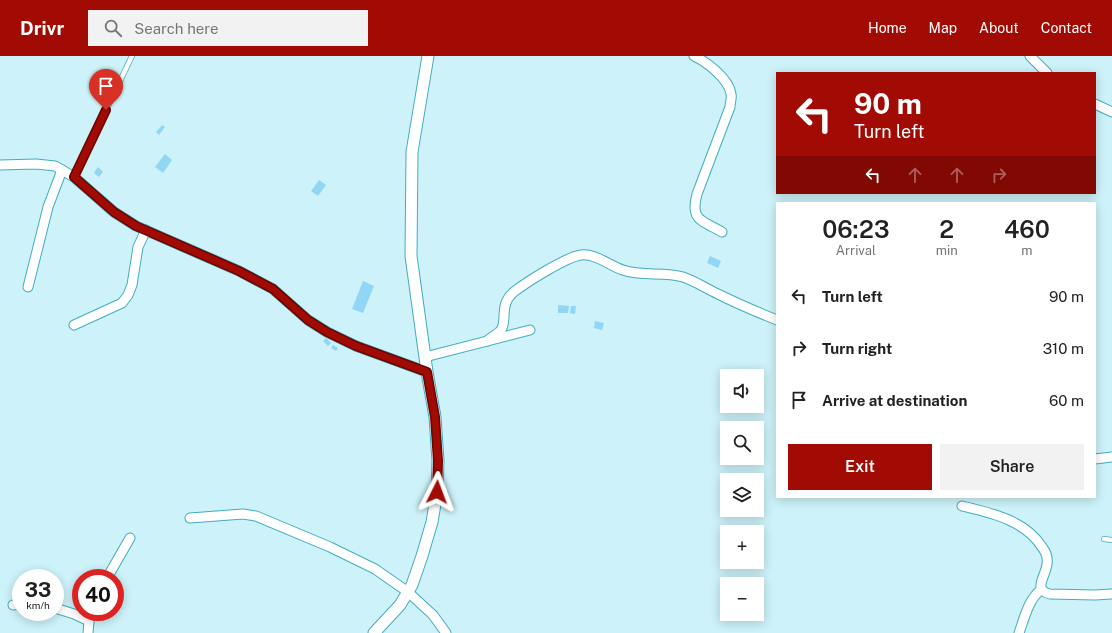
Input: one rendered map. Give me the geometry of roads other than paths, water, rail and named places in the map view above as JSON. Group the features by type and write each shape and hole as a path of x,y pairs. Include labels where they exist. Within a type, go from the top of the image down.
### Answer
{"street":[{"path":"374,633 400,604 412,585 432,522 437,492 438,461 435,417 427,372 411,256 412,152 428,56"},
{"path":"694,56 716,71 727,82 731,94 730,107 694,204 694,212 700,220 722,232"},
{"path":"1030,56 1046,72"},
{"path":"1096,104 1112,112"},
{"path":"0,165 36,164 55,166 74,177 114,212 136,226 239,271 273,289 308,320 327,332 356,346 427,372"},
{"path":"28,286 48,207 62,170"},
{"path":"74,324 122,303 132,285 138,247 146,230"},
{"path":"487,341 503,328 506,301 513,292 556,266 573,257 581,255 594,257 629,272 665,274 682,277 747,308 776,320"},
{"path":"425,357 530,330"},
{"path":"1096,459 1112,457"},
{"path":"962,506 997,515 1018,525 1033,536 1041,545 1047,558 1047,565 1042,580 1041,590"},
{"path":"190,518 243,514 256,516 337,550 375,569 408,592 433,615 446,633"},
{"path":"112,569 130,538"},
{"path":"1041,590 1044,593 1050,594 1112,594"},
{"path":"1019,633 1032,599 1036,593 1041,590"},
{"path":"88,633 89,621"}],"lane":[{"path":"74,177 132,56"},
{"path":"1104,539 1112,540"}]}
